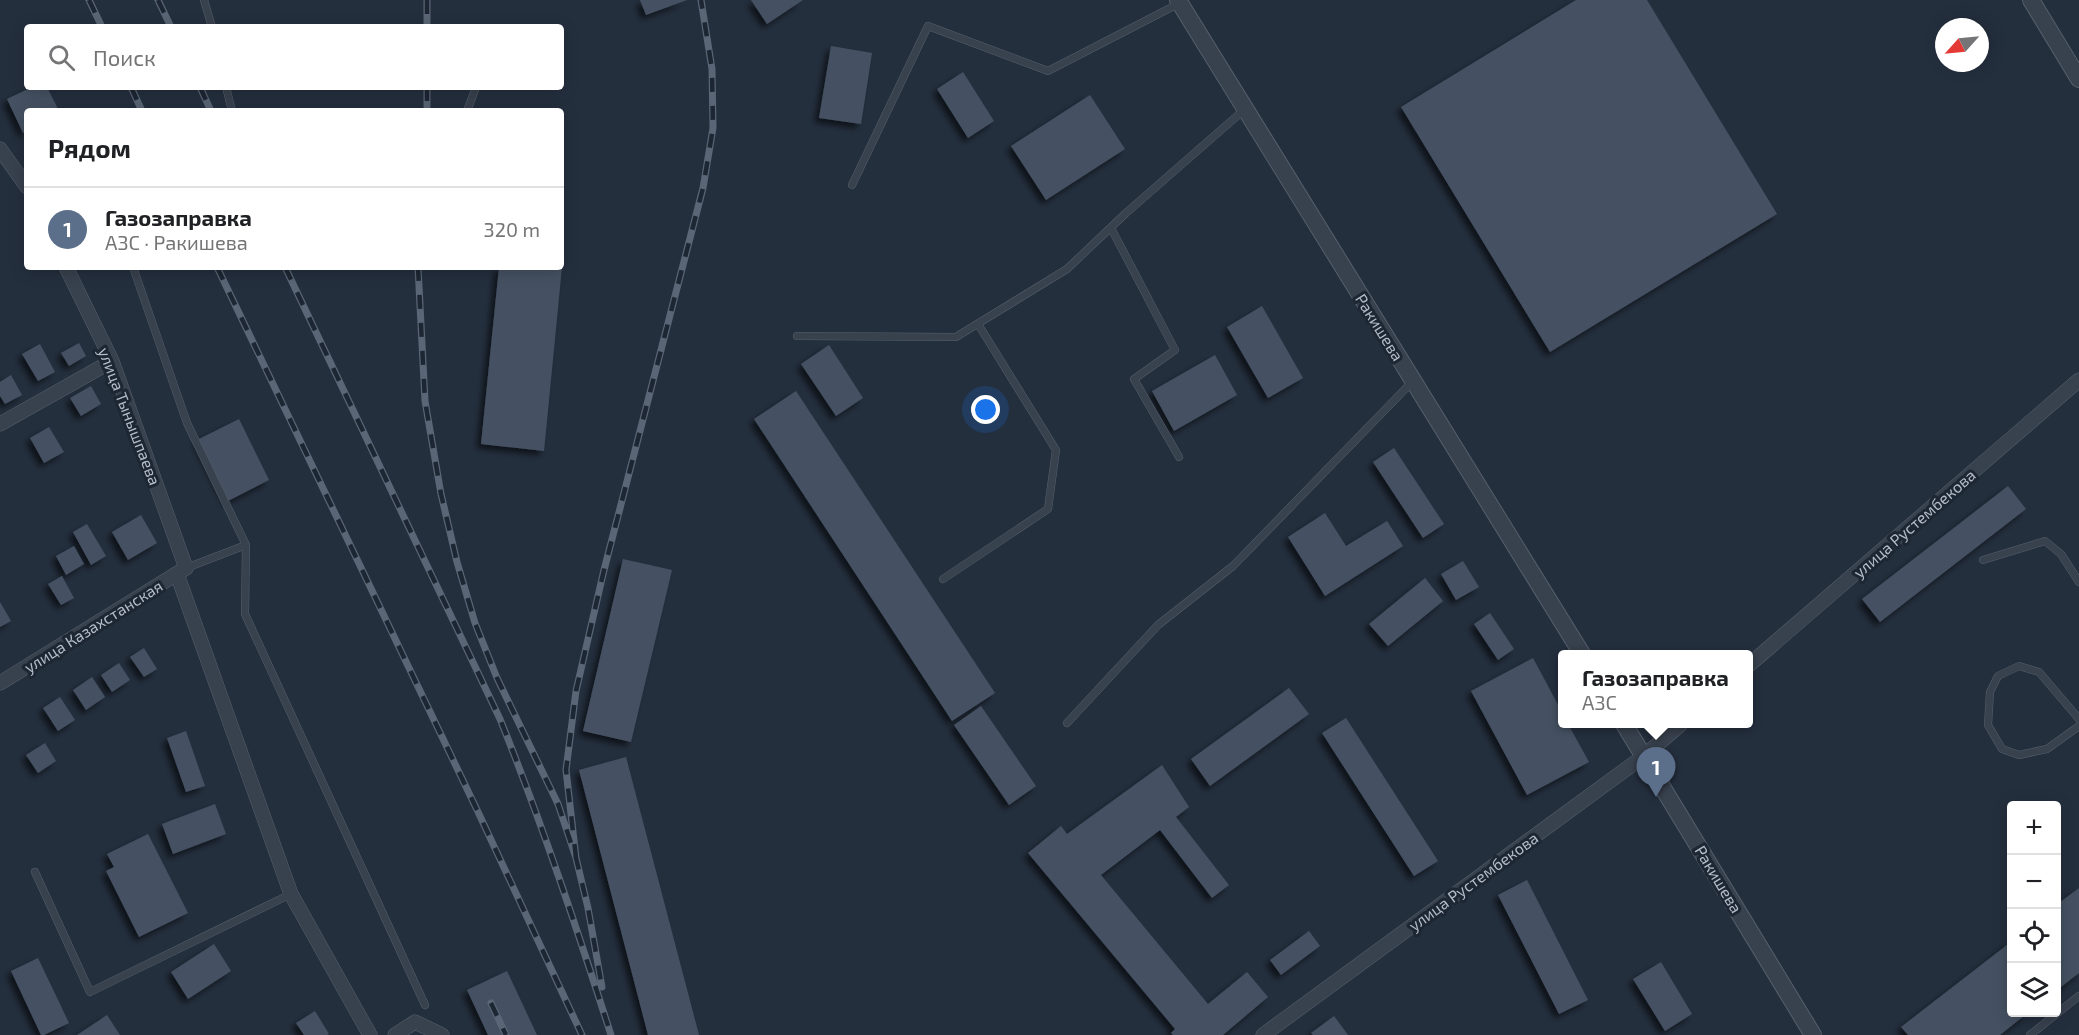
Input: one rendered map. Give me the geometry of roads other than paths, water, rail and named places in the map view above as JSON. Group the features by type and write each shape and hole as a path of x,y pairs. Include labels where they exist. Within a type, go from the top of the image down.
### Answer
{"street":[{"path":"2031,0 2079,79"},
{"name":"Ракишева","path":"1179,2 1580,650"},
{"path":"1,154 24,180"},
{"name":"улица Тынышпаева","path":"67,270 112,362 291,894 370,1035"},
{"path":"0,424 112,362"},
{"name":"улица Рустембекова","path":"1753,662 2079,380"},
{"name":"улица Казахстанская","path":"0,683 181,571"},
{"name":"Ракишева","path":"1627,728 1813,1035"},
{"name":"улица Рустембекова","path":"1263,1035 1644,756 1676,728"},
{"path":"395,1035 415,1022 442,1035"}],"lane":[{"path":"204,0 211,24"},
{"path":"852,185 928,26 1048,71 1179,2"},
{"path":"227,90 231,108"},
{"path":"468,108 475,90"},
{"path":"797,336 956,337 1067,269 1245,109"},
{"path":"1111,228 1175,350 1134,379 1179,457"},
{"path":"134,270 187,423 246,545 245,614 426,1005"},
{"path":"943,579 1048,509 1056,450 978,324"},
{"path":"1067,723 1158,625 1233,566 1413,381"},
{"path":"1983,560 2044,541 2061,554 2079,582"},
{"path":"181,571 246,545"},
{"path":"2079,719 2039,672 2019,666 1998,676 1990,692 1988,725 2002,749 2019,755 2047,749 2079,726"},
{"path":"34,872 90,992 291,894"},
{"path":"2030,1035 2079,996"}],"railway":[{"path":"89,0 101,24"},
{"path":"158,0 170,24"},
{"path":"427,0 427,24"},
{"path":"576,858 566,770 576,691 604,570 703,188 713,128 712,69 701,0"},
{"path":"132,90 141,108"},
{"path":"201,90 210,108"},
{"path":"427,90 427,108"},
{"path":"218,270 479,814 582,1035"},
{"path":"286,270 500,719 558,876 611,1035"},
{"path":"418,270 425,401 441,494 457,562 475,623 497,678 558,804 576,858 588,908 602,987"},
{"path":"491,1003 506,1035"}],"place":[{"name":"Газозаправка","path":"1656,797"}]}
